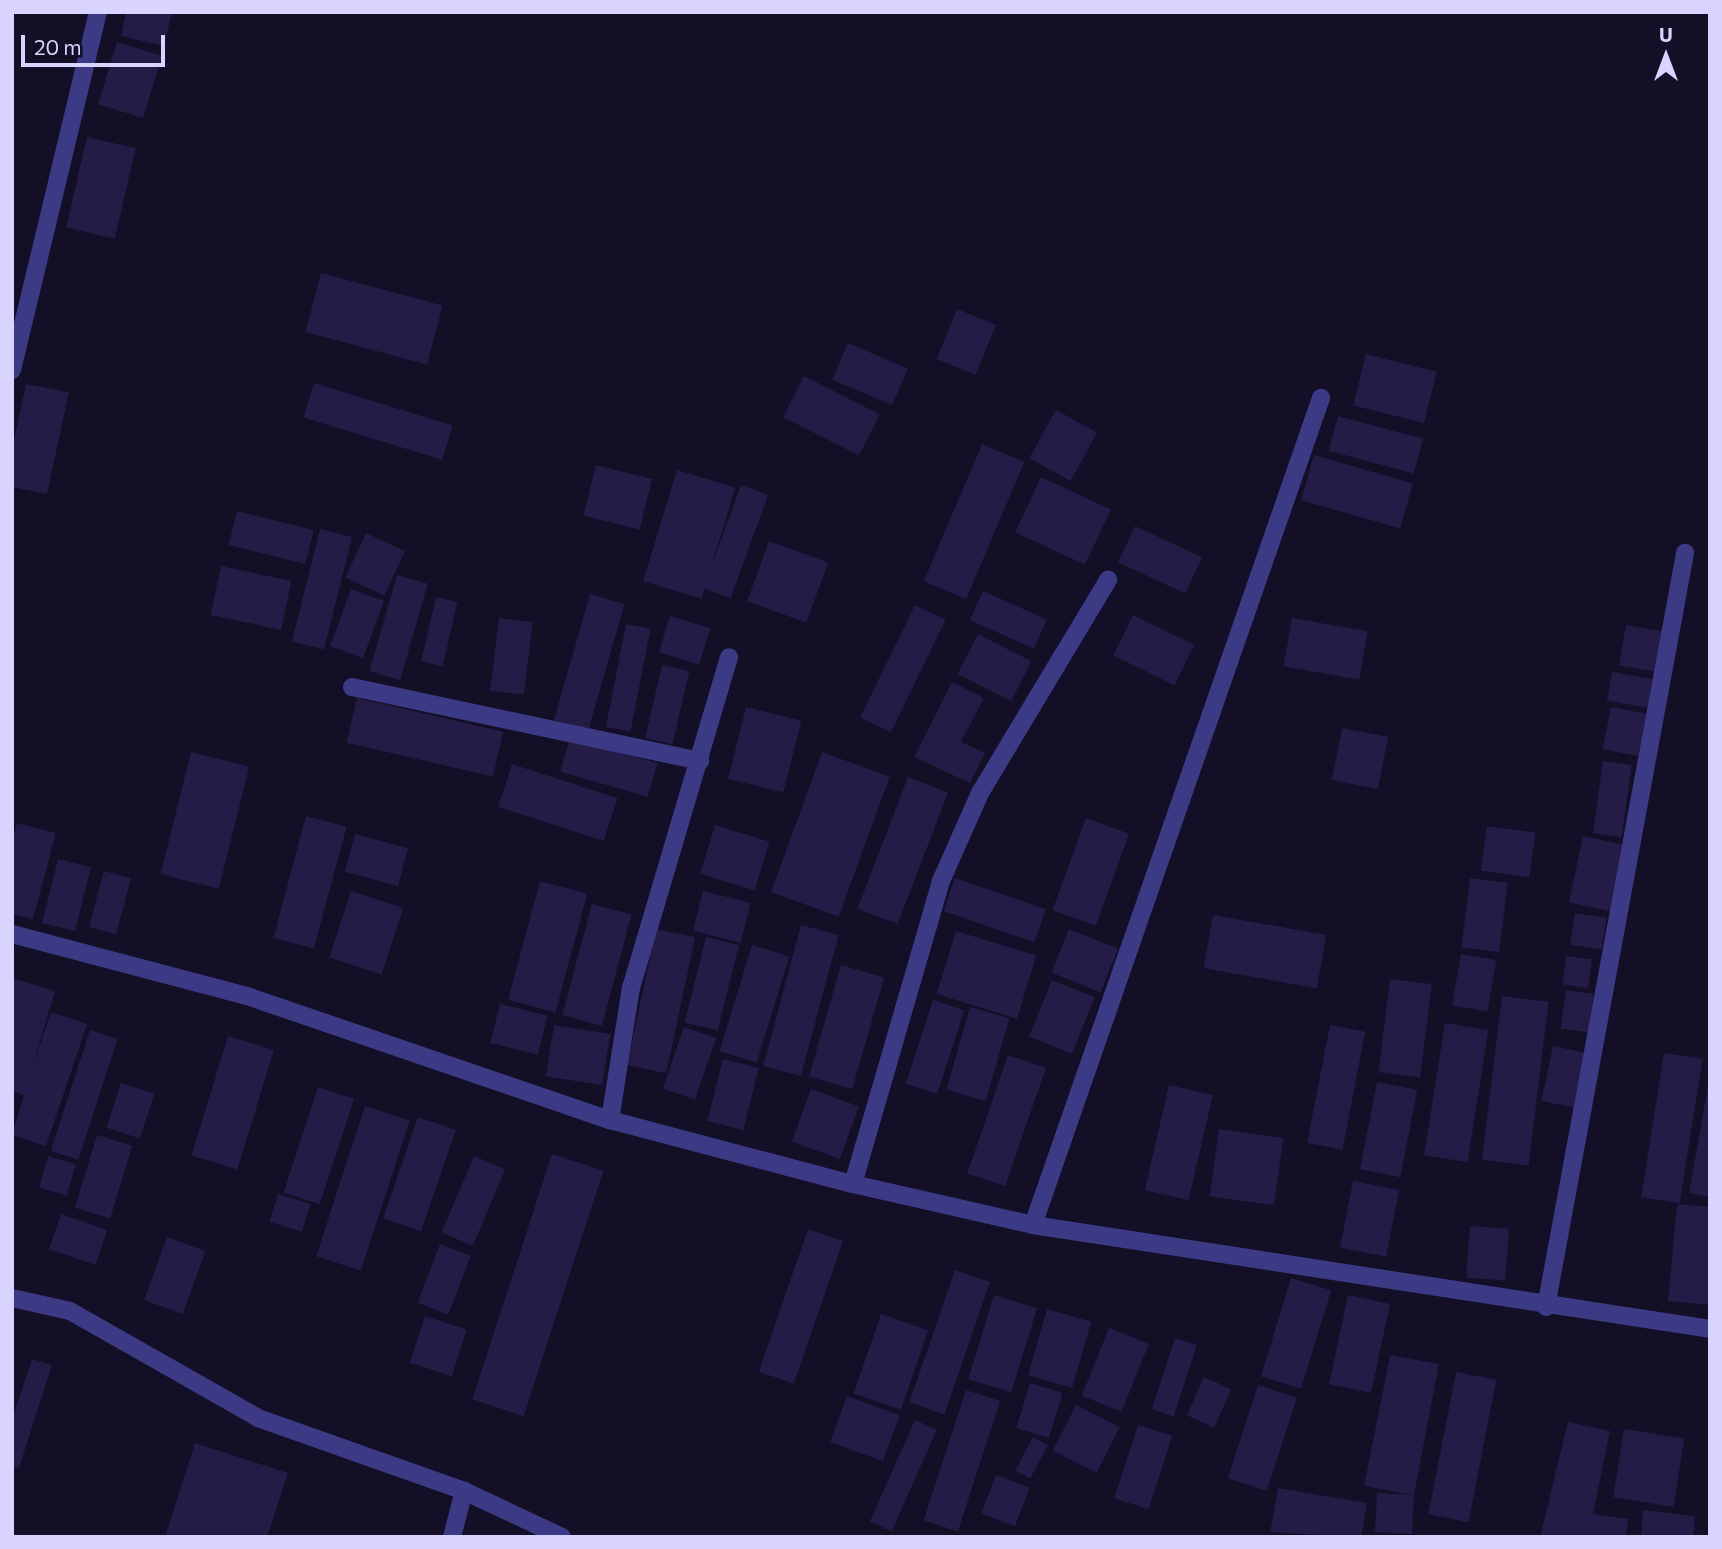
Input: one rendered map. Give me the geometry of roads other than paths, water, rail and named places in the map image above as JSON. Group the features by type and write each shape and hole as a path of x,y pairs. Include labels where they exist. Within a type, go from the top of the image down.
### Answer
{"street":[{"path":"12,370 98,12"},
{"path":"1033,1225 1321,398"},
{"path":"1546,1307 1685,553"},
{"path":"853,1184 941,881 980,793 1108,580"},
{"path":"610,1120 631,988 729,657"},
{"path":"352,687 699,761"},
{"path":"12,934 247,996 610,1120 853,1184 1033,1225 1546,1307 1710,1329"},
{"path":"12,1298 70,1311 258,1418 464,1491 562,1537"},
{"path":"452,1537 464,1491"}]}
